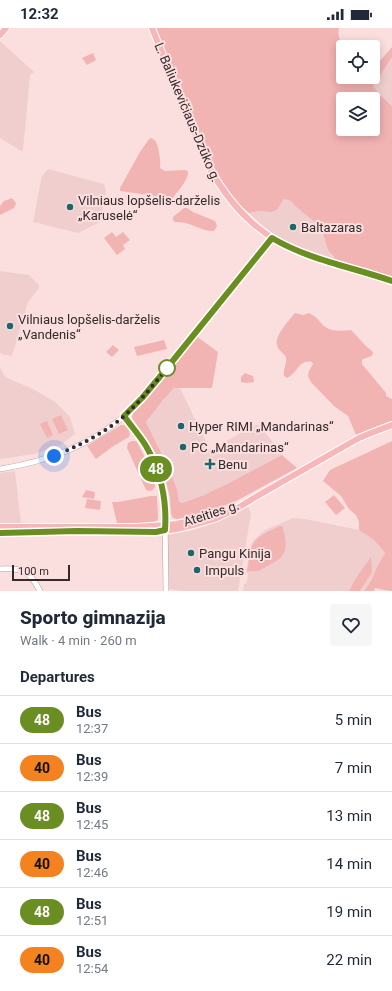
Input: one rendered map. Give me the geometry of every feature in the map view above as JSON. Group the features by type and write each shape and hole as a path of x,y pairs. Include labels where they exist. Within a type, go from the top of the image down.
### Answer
{"main road":[{"path":"0,35 6,28"},
{"name":"L. Baliukevičiaus-Dzūko g.","path":"152,28 203,153 226,195 243,214 272,238 288,247 312,257 392,282"},
{"name":"Ateities g.","path":"0,527 166,528 193,525 217,518 236,509 360,438 392,425"},
{"name":"Ateities g.","path":"0,533 77,531 156,532 166,528"}],"street":[{"path":"0,469 16,467 66,451 109,428 124,416 158,379 272,238"},
{"path":"124,416 146,446 158,472 163,492 166,528 166,591"},
{"path":"0,569 17,569 25,571 32,577 40,591"}],"shaded area":[{"path":"155,28 339,28 338,33 340,40 336,40 336,84 374,84 373,86 378,92 336,92 336,136 380,136 380,95 392,106 392,278 334,260 334,257 328,250 321,227 289,200 284,199 277,210 271,212 258,211 249,213 227,190 211,163"},
{"path":"0,41 34,72 30,75 23,150 21,151 0,138"},
{"path":"392,47 392,57 380,75 380,61"},
{"path":"93,53 96,60 87,65 82,58"},
{"path":"392,57 392,106 373,86 374,84 380,84 380,75"},
{"path":"151,138 156,141 158,147 160,168 165,171 188,171 187,178 182,186 172,199 168,201 156,196 120,191 120,188 140,152"},
{"name":"Vilniaus lopšelis-darželis „Karuselė“","path":"48,169 104,184 106,191 100,222 78,233 33,222 42,176"},
{"path":"12,198 16,203 14,208 0,215 0,206 4,201"},
{"path":"284,199 290,200 295,206 321,227 328,250 334,260 308,252 286,242 269,232 249,213 277,210"},
{"path":"184,208 215,221 217,226 214,231 175,222 173,217"},
{"path":"112,232 116,237 123,232 130,240 123,245 125,249 117,255 104,238"},
{"name":"Vilniaus lopšelis-darželis „Vandenis“","path":"0,271 29,275 39,285 39,288 28,302 12,356 1,354 0,351"},
{"path":"295,313 303,315 309,313 316,317 324,326 333,330 351,330 373,352 372,356 362,360 362,364 386,393 386,396 392,399 392,421 356,435 348,416 334,406 311,382 308,376 313,364 312,362 304,363 287,378 284,376 286,358 278,348 277,339 282,329"},
{"path":"196,336 218,352 212,388 174,388 146,422 168,467 177,489 179,502 182,503 204,495 282,455 297,468 211,513 177,519 173,518 171,514 170,497 164,473 158,458 148,440 132,418 133,412 147,397"},
{"path":"164,340 167,349 137,356 134,347"},
{"path":"113,345 119,350 112,357 106,352"},
{"path":"0,367 5,377 33,389 54,401 70,417 75,434 62,444 34,454 0,459"},
{"path":"245,373 253,376 254,382 241,382 241,377"},
{"path":"174,388 180,388 210,450 253,426 258,425 282,455 204,495 179,503 177,489 146,422"},
{"path":"61,415 68,430 59,434 52,419"},
{"path":"47,421 53,435 47,438 40,424"},
{"path":"121,425 124,425 128,429 130,433 129,437 96,459 87,446"},
{"path":"132,441 137,442 151,469 155,484 153,490 146,490 127,448 128,443"},
{"path":"392,441 392,591 375,588 374,591 364,591 371,581 385,553 374,540 359,530 359,522 356,515 349,509 341,496 323,481 330,470"},
{"path":"15,471 21,523 0,523 0,473"},
{"path":"86,490 95,492 94,499 82,497"},
{"path":"334,495 345,508 336,515 325,502"},
{"path":"157,496 158,519 156,521 151,523 117,523 112,502"},
{"path":"87,499 101,501 100,510 85,508"},
{"path":"248,507 251,514 238,591 182,591 169,589 167,540 170,533 189,531 212,524"},
{"path":"293,518 359,530 374,540 385,553 371,581 364,591 243,591 244,584 247,583 248,574 246,572 252,542 265,530"},
{"path":"282,526 285,535 286,544 282,556 260,570 247,571 250,552 254,542 264,534"},
{"path":"371,557 372,572 360,591 349,591 358,575"}],"bus line":[{"name":"48","path":"0,533 77,531 156,532 165,530 163,492 158,472 146,446 124,416 158,379 272,238 288,247 312,257 392,281"}],"place":[{"name":"Vilniaus lopšelis-darželis „Karuselė“","path":"70,207"},
{"name":"Baltazaras","path":"293,227"},
{"name":"Vilniaus lopšelis-darželis „Vandenis“","path":"10,326"},
{"name":"Hyper RIMI „Mandarinas“","path":"181,426"},
{"name":"PC „Mandarinas“","path":"183,447"},
{"name":"Benu","path":"210,464"},
{"name":"Pangu Kinija","path":"191,553"},
{"name":"Impuls","path":"197,570"}],"route":[{"path":"54,456 88,440 118,421 142,398 168,367 167,368"}]}
